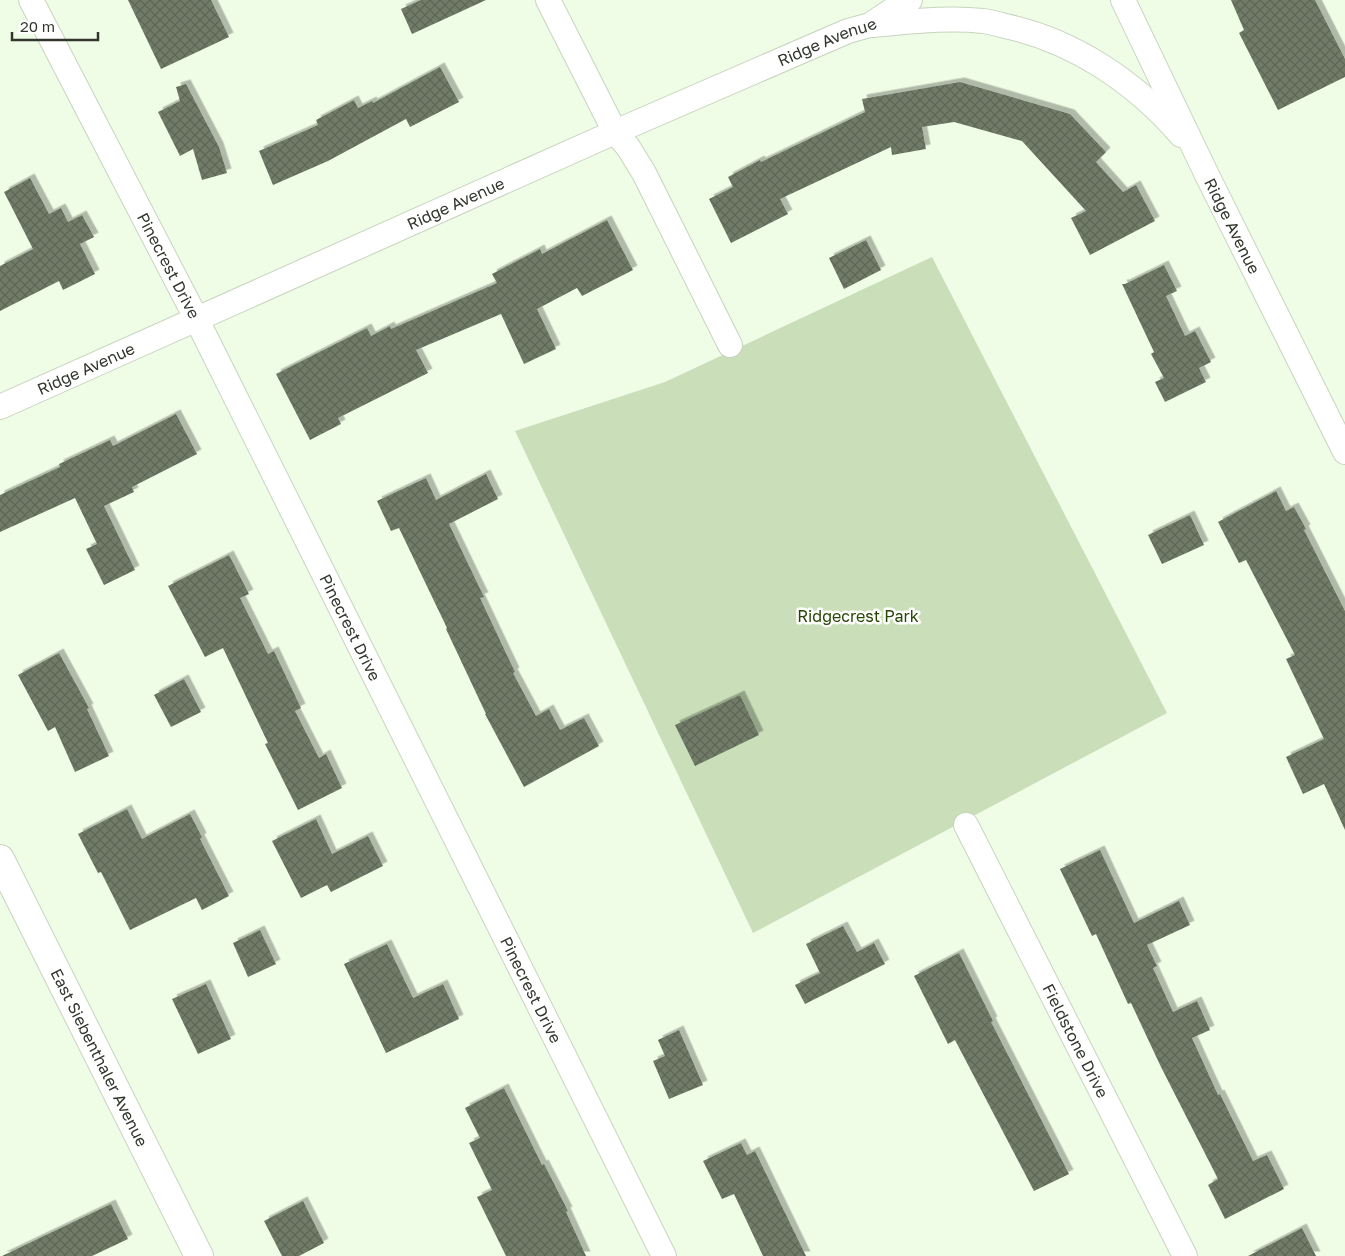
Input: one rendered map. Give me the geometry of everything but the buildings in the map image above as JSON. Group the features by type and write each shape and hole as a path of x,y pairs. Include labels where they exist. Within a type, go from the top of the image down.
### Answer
{"main road":[{"name":"East Siebenthaler Avenue","path":"0,859 7,891 199,1256"}],"street":[{"name":"Pinecrest Drive","path":"31,0 196,318 664,1256"},
{"path":"548,0 616,132 644,173 730,345"},
{"name":"Ridge Avenue","path":"0,407 616,132 848,31 870,25 910,0"},
{"name":"Ridge Avenue","path":"1123,0 1206,173 1345,452"},
{"path":"870,25 942,20 984,21 1027,31 1070,48 1110,71 1148,101 1189,144 1206,173"},
{"name":"Fieldstone Drive","path":"966,825 1185,1256"}],"green space":[{"name":"Ridgecrest Park","path":"932,257 1167,713 753,933 515,431 665,382"}]}
